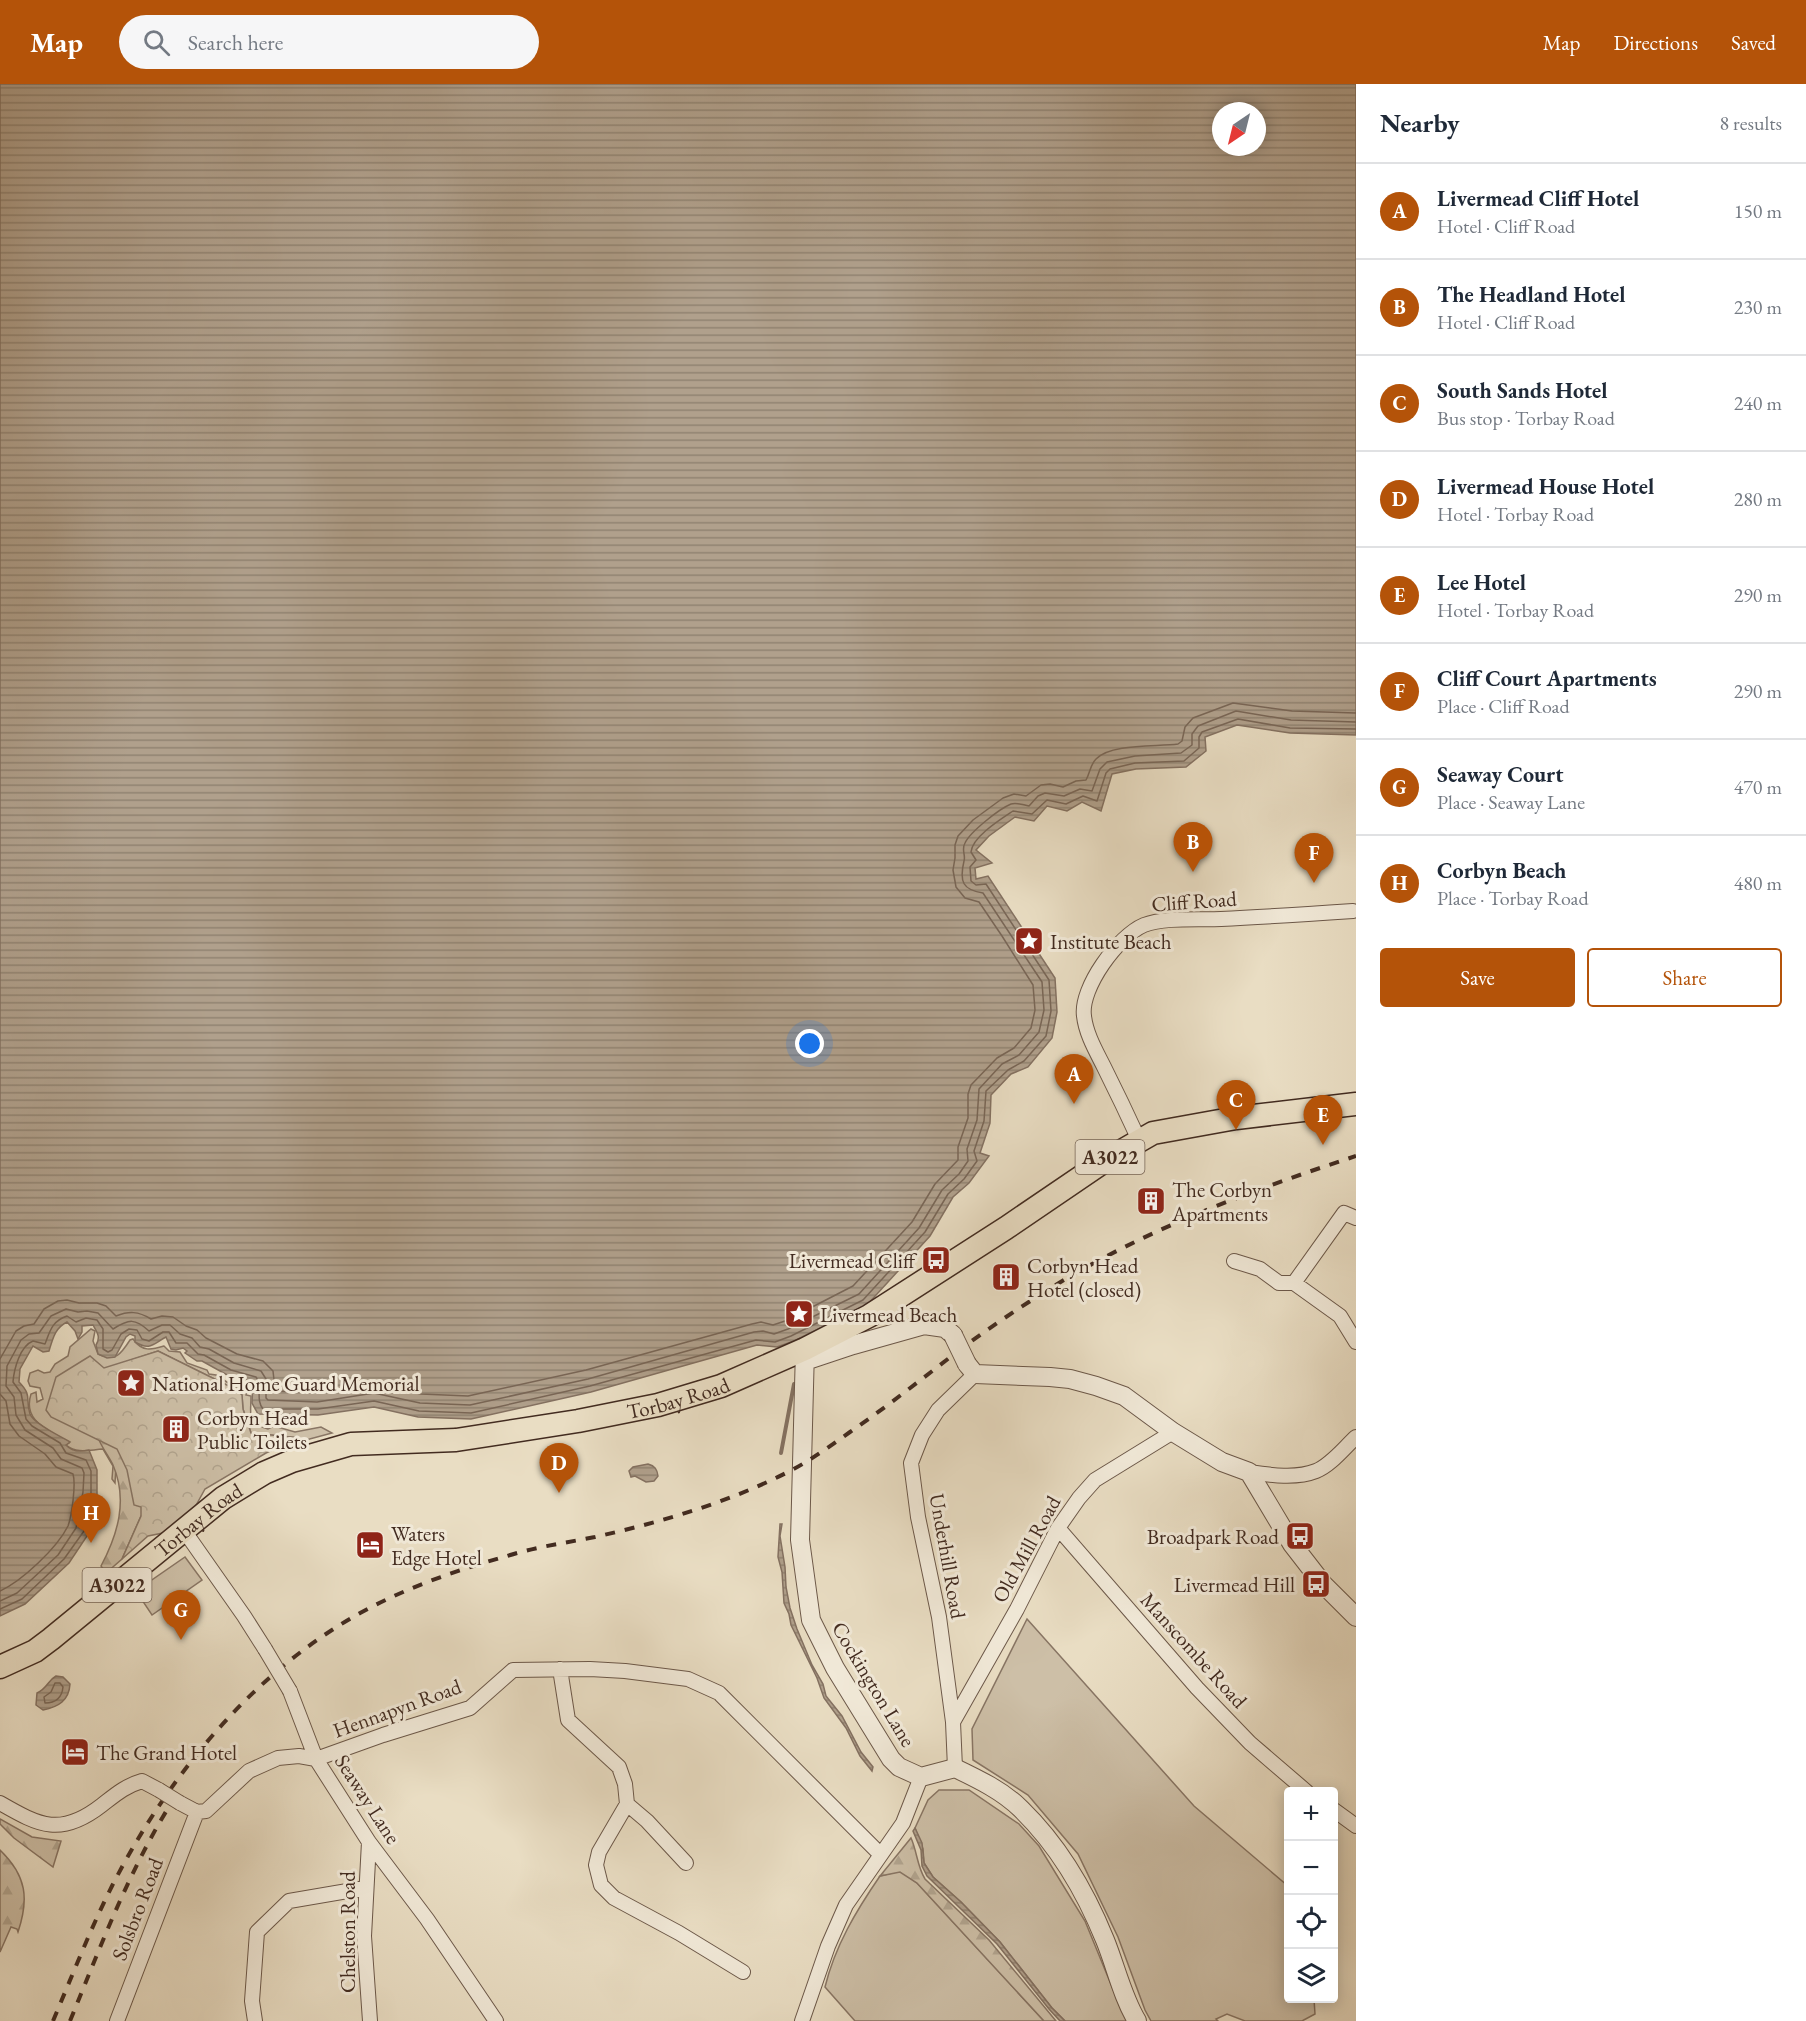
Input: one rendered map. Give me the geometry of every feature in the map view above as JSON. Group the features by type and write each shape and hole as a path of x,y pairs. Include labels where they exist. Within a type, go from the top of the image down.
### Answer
{"main road":[{"name":"Torbay Road","path":"0,1667 42,1646 223,1498 280,1466 321,1452 367,1443 456,1440 611,1415 658,1405 721,1386 805,1355 899,1298 1106,1160 1153,1133 1236,1118 1356,1104"}],"street":[{"name":"Cliff Road","path":"1139,1140 1093,1045 1083,1008 1091,983 1099,969 1124,940 1144,925 1166,921 1272,917 1353,910"},
{"path":"1294,1283 1344,1212 1356,1218"},
{"path":"1234,1262 1260,1269 1279,1283 1294,1283 1340,1316 1356,1342"},
{"path":"805,1355 854,1345 924,1325 945,1328 953,1335 971,1369 1070,1379 1124,1396 1173,1432 1222,1462 1249,1472 1285,1476 1316,1471 1356,1437"},
{"name":"Cockington Lane","path":"805,1355 800,1540 811,1620 835,1668 891,1759 899,1767 921,1778"},
{"name":"Underhill Road","path":"955,1768 953,1722 939,1617 918,1517 911,1463 929,1422 971,1369"},
{"name":"Old Mill Road","path":"953,1722 1017,1609 1058,1528 1079,1498 1095,1480 1173,1432"},
{"path":"1249,1472 1292,1544 1323,1584 1356,1617"},
{"name":"Manscombe Road","path":"1058,1528 1197,1688 1250,1743 1302,1787"},
{"name":"Seaway Lane","path":"183,1529 244,1616 290,1691 316,1759 369,1842 427,1919 496,2021"},
{"path":"560,1669 568,1720 619,1767 625,1784 627,1804 598,1852 596,1865 601,1885 614,1898 670,1928 743,1972"},
{"name":"Hennapyn Road","path":"197,1812 206,1811 249,1771 278,1758 299,1756 316,1759 470,1708 513,1670 625,1671 688,1679 720,1693 880,1854"},
{"path":"802,2021 828,1946 846,1905 903,1823 921,1778 955,1768 980,1780 1020,1808 1064,1862 1086,1900 1104,1939 1128,2006 1137,2021"},
{"path":"0,1803 44,1825 59,1826 94,1811 128,1786 142,1782 197,1812"},
{"path":"627,1804 647,1821 686,1863"},
{"name":"Solsbro Road","path":"117,2021 197,1812"},
{"path":"1338,1813 1356,1826"},
{"path":"654,1851 666,1841"},
{"name":"Chelston Road","path":"369,1842 364,1936 370,2021"},
{"path":"255,2021 252,2001 257,1932 289,1901 365,1888"}],"green space":[{"path":"91,1329 95,1331 93,1341 98,1354 114,1357 133,1339 147,1349 164,1346 169,1351 180,1352 187,1363 207,1370 209,1374 216,1375 233,1386 248,1389 246,1395 251,1396 251,1418 261,1427 268,1429 274,1426 295,1432 321,1427 332,1433 306,1440 251,1433 243,1409 242,1395 237,1390 158,1351 104,1369 77,1428 117,1449 115,1483 112,1479 113,1466 103,1449 83,1451 70,1448 66,1445 69,1443 46,1429 30,1412 31,1394 36,1392 37,1402 43,1399 40,1388 30,1386 28,1381 30,1373 38,1370 44,1373 50,1372 55,1364 68,1356 70,1347"},
{"path":"158,1351 237,1390 242,1395 243,1409 251,1433 306,1440 283,1445 266,1453 205,1489 183,1529 148,1536 122,1559 141,1516 141,1507 134,1505 127,1470 117,1449 51,1417 46,1410 56,1377 90,1356 104,1368"},
{"path":"99,1440 140,1441 166,1480 141,1516 122,1559 106,1573 101,1566 116,1529 120,1491 113,1465"},
{"path":"185,1557 202,1580 152,1615 136,1591"},
{"path":"1027,1619 1194,1806 1284,1883 1284,2003 1314,2003 1315,2014 1302,2021 1245,2021 1227,2014 1216,2019 1218,2021 1151,2021 1118,1937 1078,1854 1028,1795 973,1760 972,1729"},
{"path":"939,1790 969,1790 1019,1824 1039,1846 1085,1921 1119,2004 1129,2021 1065,2021 1000,1942 933,1877 924,1863 923,1849 915,1828 928,1800"},
{"path":"0,1819 32,1837 61,1841 53,1867 14,1838 0,1824"},
{"path":"911,1838 925,1879 989,1940 1056,2021 1044,2021 917,1883 900,1872 880,1876"},
{"path":"0,1850 16,1869 23,1888 24,1909 18,1932 17,1929 11,1927 0,1952"},
{"path":"900,1871 917,1883 1044,2021 855,2021 825,1987 829,1972 847,1929 880,1876"}],"water":[{"path":"0,84 1356,84 1356,735 1290,733 1237,725 1205,737 1206,751 1186,767 1136,769 1112,774 1101,811 1082,802 1067,811 1047,806 1034,821 1015,817 989,836 976,850 992,863 975,868 976,879 988,876 1055,978 1057,1012 1052,1038 1028,1067 1011,1074 991,1095 990,1123 980,1153 989,1156 969,1183 953,1197 930,1236 867,1305 794,1341 777,1347 757,1345 591,1392 471,1419 418,1417 374,1407 318,1415 258,1414 252,1403 253,1381 229,1376 202,1361 197,1361 185,1353 187,1351 183,1348 171,1349 166,1337 151,1346 144,1346 135,1342 135,1336 130,1334 115,1357 107,1358 98,1354 96,1345 98,1337 93,1325 82,1326 78,1339 75,1331 67,1322 57,1330 49,1351 43,1352 33,1346 20,1369 19,1382 27,1395 32,1418 70,1442 66,1445 71,1449 89,1450 97,1470 97,1494 89,1533 69,1563 25,1604 0,1616"},
{"path":"648,1464 657,1471 658,1476 654,1481 646,1482 635,1476 631,1477 629,1471 633,1467"},
{"path":"780,1524 782,1524 780,1536 786,1587 797,1629 812,1665 823,1684 826,1696 842,1716 861,1752 873,1767 872,1771 860,1756 846,1728 824,1698 817,1678 791,1625 784,1603 782,1572 778,1557"},
{"path":"56,1676 63,1677 70,1684 69,1690 62,1702 43,1710 36,1705 37,1693"},
{"path":"915,1828 922,1843 924,1863 933,1877 1000,1942 1065,2021 1060,2021 1049,2009 997,1944 927,1876 922,1866 921,1850 913,1831"}],"waterway":[{"path":"781,1453 794,1384"}],"railway":[{"path":"53,2021 112,1886 159,1805 217,1730 250,1696 322,1636 379,1603 451,1573 528,1550 595,1537 669,1518 765,1483 820,1453 988,1329 1072,1275 1151,1234 1191,1217 1273,1184 1356,1156"},
{"path":"70,2021 132,1874 179,1791"}],"place":[{"name":"The Headland Hotel","path":"1193,872"},
{"name":"Cliff Court Apartments","path":"1314,883"},
{"name":"Institute Beach","path":"1029,941"},
{"name":"Livermead Cliff Hotel","path":"1074,1104"},
{"name":"South Sands Hotel","path":"1236,1130"},
{"name":"Lee Hotel","path":"1323,1145"},
{"name":"The Corbyn Apartments","path":"1151,1201"},
{"name":"Livermead Cliff","path":"936,1260"},
{"name":"Corbyn Head Hotel (closed)","path":"1006,1277"},
{"name":"Livermead Beach","path":"799,1314"},
{"name":"National Home Guard Memorial","path":"131,1383"},
{"name":"Corbyn Head Public Toilets","path":"176,1429"},
{"name":"Livermead House Hotel","path":"559,1493"},
{"name":"Broadpark Road","path":"1300,1536"},
{"name":"Corbyn Beach","path":"91,1543"},
{"name":"Waters Edge Hotel","path":"370,1545"},
{"name":"Livermead Hill","path":"1316,1584"},
{"name":"Seaway Court","path":"181,1640"},
{"name":"The Grand Hotel","path":"75,1752"}]}
